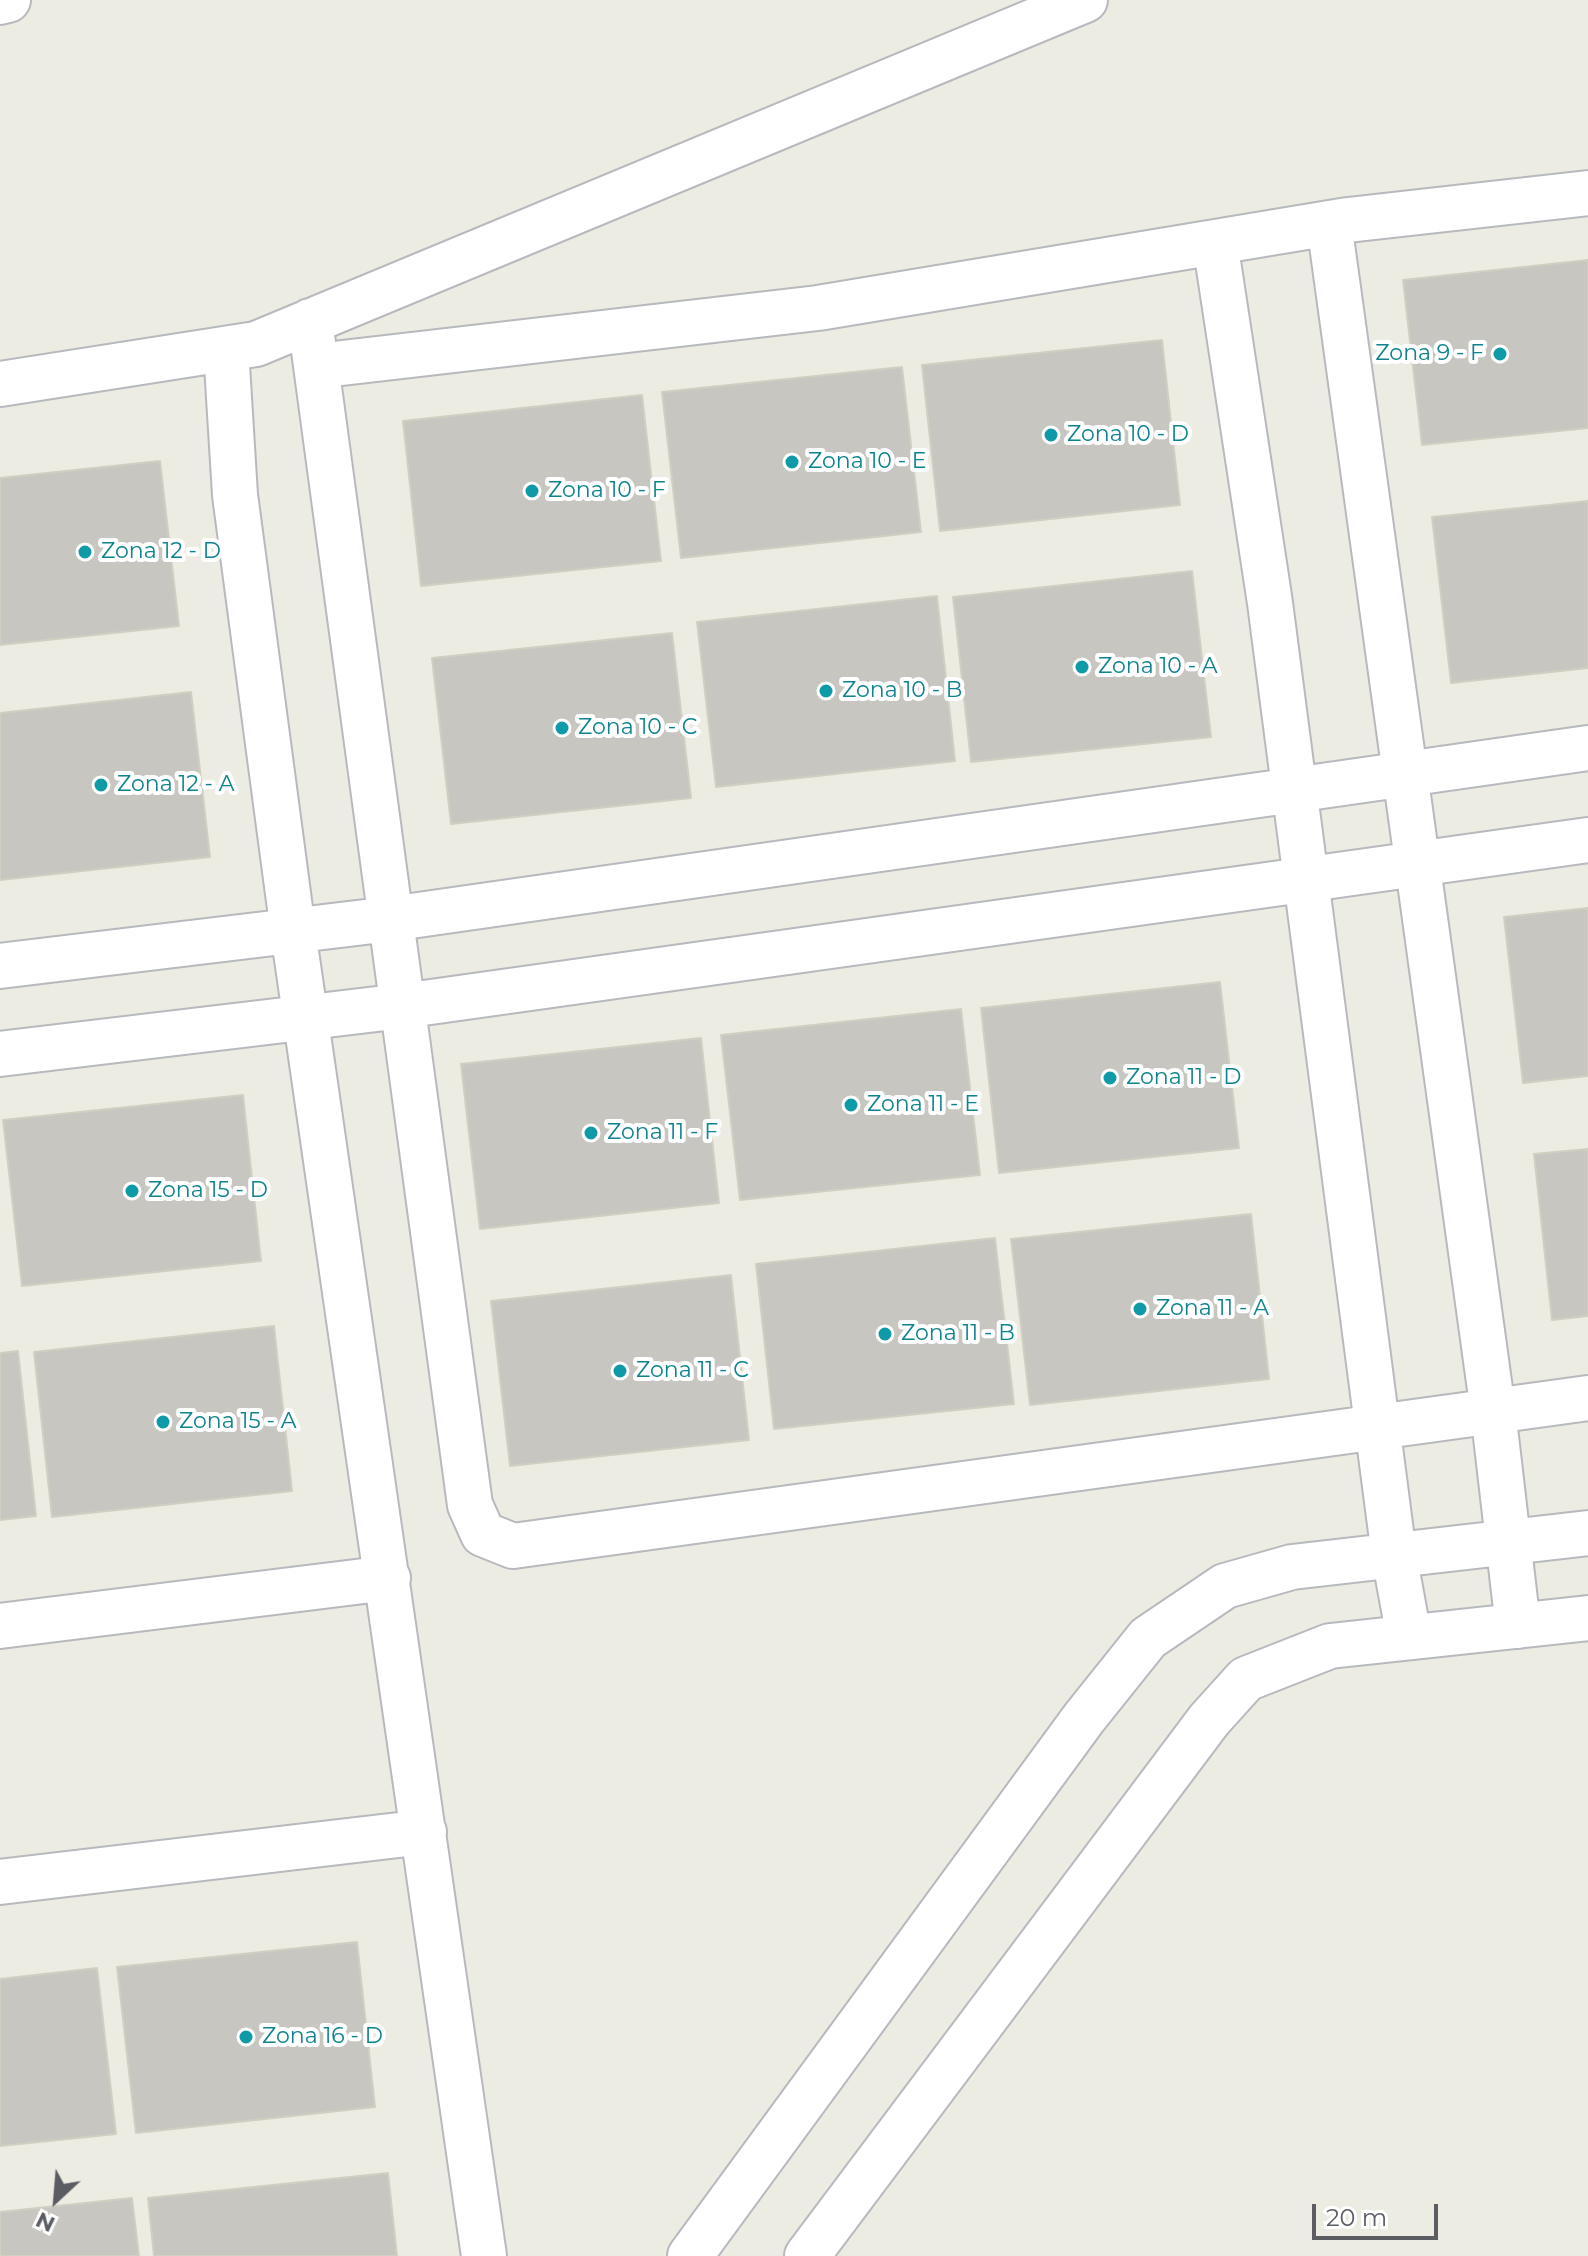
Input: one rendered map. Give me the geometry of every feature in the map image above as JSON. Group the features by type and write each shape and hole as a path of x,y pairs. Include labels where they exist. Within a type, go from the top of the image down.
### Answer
{"street":[{"path":"0,2 8,0"},
{"path":"0,384 256,344 1085,0"},
{"path":"316,366 818,308 1329,223 1588,193"},
{"path":"1329,223 1493,1411 1518,1626"},
{"path":"1215,242 1295,789 1394,1555 1409,1637"},
{"path":"408,282 400,301 406,332 427,352"},
{"path":"310,321 470,1505 483,1534 513,1546 1588,1398"},
{"path":"226,349 235,495 293,931 308,1017 484,2256"},
{"path":"0,966 390,919 1588,748"},
{"path":"0,1054 402,1006 1307,882 1588,840"},
{"path":"690,2256 1084,1718 1148,1638 1225,1586 1292,1567 1588,1533"},
{"path":"0,1626 388,1578"},
{"path":"807,2256 1209,1720 1246,1679 1330,1646 1588,1618"},
{"path":"0,1882 424,1832"}],"building":[{"name":"Zona 9 - F","path":"1588,260 1588,428 1422,445 1403,280"},
{"name":"Zona 10 - D","path":"1162,340 1180,505 940,531 922,365"},
{"name":"Zona 10 - E","path":"902,367 921,532 681,558 662,392"},
{"name":"Zona 10 - F","path":"642,395 661,561 421,586 403,421"},
{"name":"Zona 12 - D","path":"160,461 179,626 0,645 0,478"},
{"path":"1588,501 1588,668 1451,683 1432,517"},
{"name":"Zona 10 - A","path":"1192,571 1211,737 971,762 953,597"},
{"name":"Zona 10 - B","path":"937,596 955,761 716,787 697,622"},
{"name":"Zona 10 - C","path":"672,633 691,798 451,824 432,658"},
{"name":"Zona 12 - A","path":"191,692 210,857 0,880 0,713"},
{"path":"1588,908 1588,1076 1523,1083 1504,917"},
{"name":"Zona 11 - D","path":"1220,982 1239,1148 999,1173 981,1008"},
{"name":"Zona 11 - E","path":"961,1009 980,1175 740,1200 721,1035"},
{"name":"Zona 11 - F","path":"701,1038 719,1203 480,1229 461,1064"},
{"name":"Zona 15 - D","path":"243,1095 261,1261 22,1286 3,1120"},
{"path":"1588,1149 1588,1316 1552,1320 1534,1154"},
{"name":"Zona 11 - A","path":"1251,1214 1269,1379 1030,1405 1011,1239"},
{"name":"Zona 11 - B","path":"995,1238 1014,1404 774,1429 756,1264"},
{"name":"Zona 11 - C","path":"731,1275 749,1440 510,1466 491,1301"},
{"name":"Zona 15 - A","path":"274,1326 292,1491 52,1517 34,1352"},
{"path":"18,1351 36,1516 0,1520 0,1353"},
{"name":"Zona 16 - D","path":"357,1942 375,2107 136,2133 117,1967"},
{"path":"97,1968 116,2134 0,2146 0,1979"},
{"path":"388,2173 397,2256 154,2256 148,2198"},
{"path":"132,2198 139,2256 0,2256 0,2212"}],"place":[{"name":"Zona 9 - F","path":"1500,354"},
{"name":"Zona 10 - D","path":"1051,435"},
{"name":"Zona 10 - E","path":"792,462"},
{"name":"Zona 10 - F","path":"532,491"},
{"name":"Zona 12 - D","path":"85,552"},
{"name":"Zona 10 - A","path":"1082,667"},
{"name":"Zona 10 - B","path":"826,691"},
{"name":"Zona 10 - C","path":"562,728"},
{"name":"Zona 12 - A","path":"101,785"},
{"name":"Zona 11 - D","path":"1110,1078"},
{"name":"Zona 11 - E","path":"851,1105"},
{"name":"Zona 11 - F","path":"591,1133"},
{"name":"Zona 15 - D","path":"132,1191"},
{"name":"Zona 11 - A","path":"1140,1309"},
{"name":"Zona 11 - B","path":"885,1334"},
{"name":"Zona 11 - C","path":"620,1371"},
{"name":"Zona 15 - A","path":"163,1422"},
{"name":"Zona 16 - D","path":"246,2037"}]}
